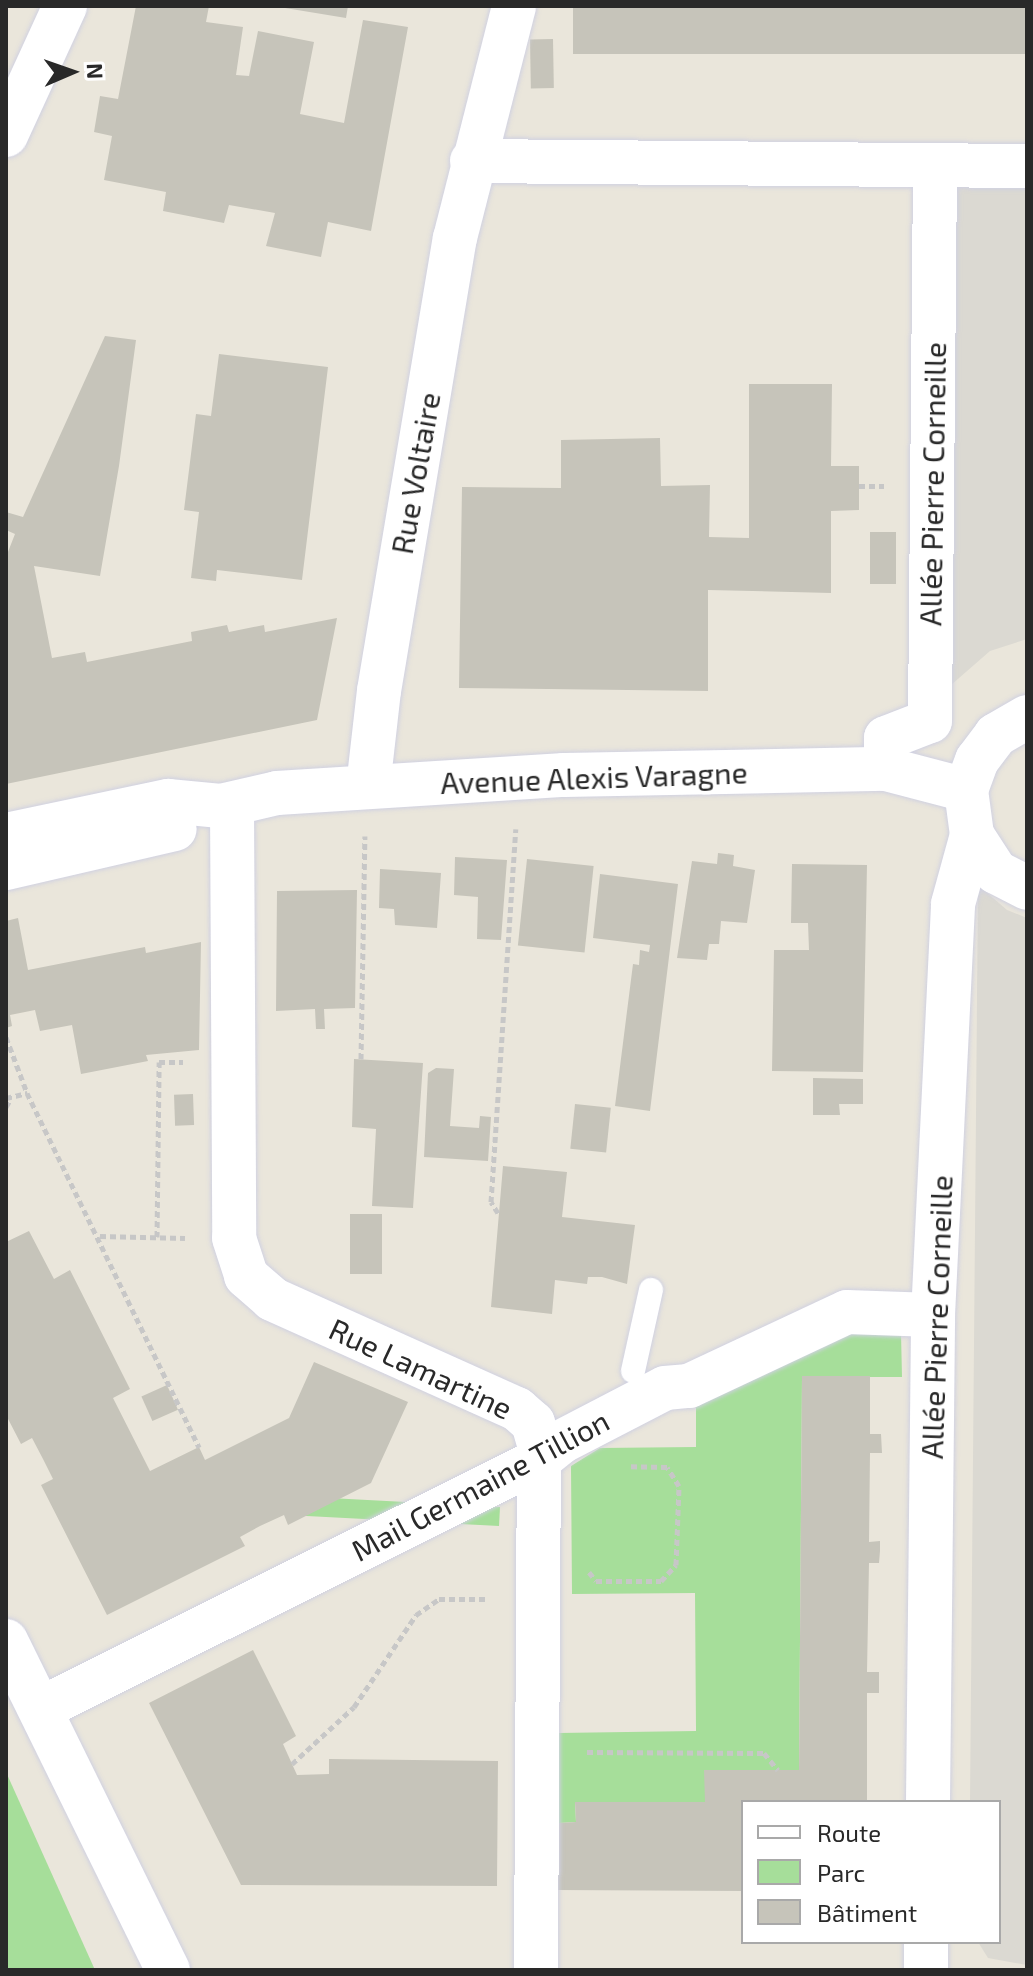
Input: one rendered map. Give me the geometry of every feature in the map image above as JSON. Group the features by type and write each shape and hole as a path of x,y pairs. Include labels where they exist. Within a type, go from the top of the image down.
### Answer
{"street":[{"path":"6,133 65,6"},
{"name":"Rue Voltaire","path":"368,787 379,691 472,161 514,6"},
{"path":"472,161 935,168 1027,166"},
{"name":"Allée Pierre Corneille","path":"886,769 886,738 930,721 935,168"},
{"path":"1027,717 996,735 977,760 966,790 972,835 996,872 1027,888"},
{"name":"Avenue Alexis Varagne","path":"6,868 172,831 226,805 277,793 521,778 886,769 966,790"},
{"name":"Avenue Alexis Varagne","path":"6,835 168,801 226,805"},
{"name":"Rue Lamartine","path":"226,805 235,1063 234,1238 246,1276 272,1299 517,1409 548,1440"},
{"name":"Allée Pierre Corneille","path":"928,1800 933,1315 953,904 972,835"},
{"name":"Mail Germaine Tillion","path":"40,1709 548,1440 665,1388 689,1386 847,1312 933,1315"},
{"path":"536,1970 541,1600 548,1440 633,1371"},
{"path":"6,1641 168,1970"},
{"path":"926,1944 926,1970"}],"lane":[{"path":"633,1371 651,1290"}],"path":[{"path":"498,1213 491,1202 521,778"},
{"path":"361,1059 368,787"},
{"path":"6,1037 27,1093 100,1236 199,1447"},
{"path":"157,1237 159,1062 235,1063"},
{"path":"6,1107 8,1099 27,1093"},
{"path":"100,1236 234,1238"},
{"path":"548,1440 590,1470 602,1465 667,1467 679,1486 676,1565 661,1581 596,1581 581,1563"},
{"path":"292,1764 354,1707 416,1615 439,1599 541,1600"},
{"path":"540,1751 764,1753 778,1770"}],"green space":[{"path":"834,1332 901,1333 902,1377 802,1377 799,1770 705,1770 705,1802 575,1802 576,1822 559,1823 558,1733 696,1731 695,1593 572,1594 571,1466 600,1448 696,1447 696,1399"},
{"path":"70,1484 500,1507 499,1526 69,1503"},
{"path":"6,1772 95,1970 6,1970"}],"shaded area":[{"path":"953,177 1027,181 1027,639 990,651 951,685"},
{"path":"978,885 1007,910 1027,918 1027,1965 988,1958 979,1944 1001,1944 1001,1800 970,1800"}],"building":[{"path":"136,6 209,6 206,22 243,27 236,75 249,76 258,31 314,42 300,114 344,123 363,20 408,27 371,231 328,222 321,257 266,246 275,213 229,205 224,223 163,211 166,192 104,180 112,136 94,132 100,96 118,99"},
{"path":"273,6 348,6 346,18"},
{"path":"573,6 1027,6 1027,54 573,54"},
{"path":"530,39 553,39 554,88 531,88"},
{"path":"105,336 136,340 119,466 100,576 34,566 52,658 85,652 87,662 192,641 191,632 227,625 229,632 264,625 265,632 337,618 317,720 6,784 6,557 15,534 6,530 6,512 23,517"},
{"path":"219,354 328,367 302,580 217,570 216,581 191,578 199,512 184,510 196,414 211,416"},
{"path":"749,384 832,384 831,466 859,466 859,510 831,511 831,593 708,590 708,691 459,688 462,487 561,488 561,440 660,438 661,486 710,485 709,537 749,538"},
{"path":"870,532 896,532 896,584 870,584"},
{"path":"718,853 734,855 733,866 755,870 747,923 721,921 719,944 709,944 707,960 677,958 692,861 717,864"},
{"path":"455,857 507,860 501,940 477,939 478,897 454,895"},
{"path":"527,859 594,866 585,953 518,946"},
{"path":"792,864 867,865 863,1072 772,1071 774,950 809,950 808,923 791,923"},
{"path":"380,869 441,873 437,928 395,925 394,909 379,908"},
{"path":"600,874 678,884 650,1111 615,1106 633,964 639,965 640,950 649,952 650,945 593,938"},
{"path":"357,890 355,1008 324,1009 325,1029 316,1029 315,1009 276,1011 277,891"},
{"path":"18,918 28,970 145,947 146,953 201,942 199,1050 146,1055 148,1061 81,1074 72,1025 40,1031 35,1010 10,1015 12,1026 6,1028 6,921"},
{"path":"354,1059 423,1063 413,1208 372,1206 376,1129 352,1127"},
{"path":"436,1068 454,1069 450,1126 479,1128 480,1116 491,1117 488,1161 424,1157 428,1073"},
{"path":"813,1078 863,1079 863,1104 839,1104 840,1115 813,1115"},
{"path":"193,1094 194,1125 175,1126 174,1095"},
{"path":"575,1104 611,1108 606,1153 570,1149"},
{"path":"503,1166 567,1172 562,1217 635,1225 627,1284 602,1277 588,1277 587,1284 555,1280 552,1314 491,1307"},
{"path":"350,1214 382,1214 382,1274 350,1274"},
{"path":"29,1231 54,1279 70,1270 130,1389 113,1398 150,1471 199,1447 205,1460 289,1418 314,1362 408,1402 371,1483 288,1525 284,1515 260,1526 240,1537 245,1546 107,1615 41,1485 53,1479 43,1459 32,1438 21,1444 6,1415 6,1242"},
{"path":"802,1376 870,1376 870,1434 881,1434 882,1453 870,1453 869,1542 880,1541 880,1551 879,1563 869,1563 867,1672 879,1672 879,1693 867,1693 867,1800 741,1800 741,1891 556,1890 559,1823 576,1822 575,1802 705,1802 704,1770 799,1770"},
{"path":"167,1385 178,1410 152,1421 141,1396"},
{"path":"253,1650 296,1736 283,1744 297,1775 329,1774 329,1759 498,1761 497,1886 241,1885 149,1703"}]}
